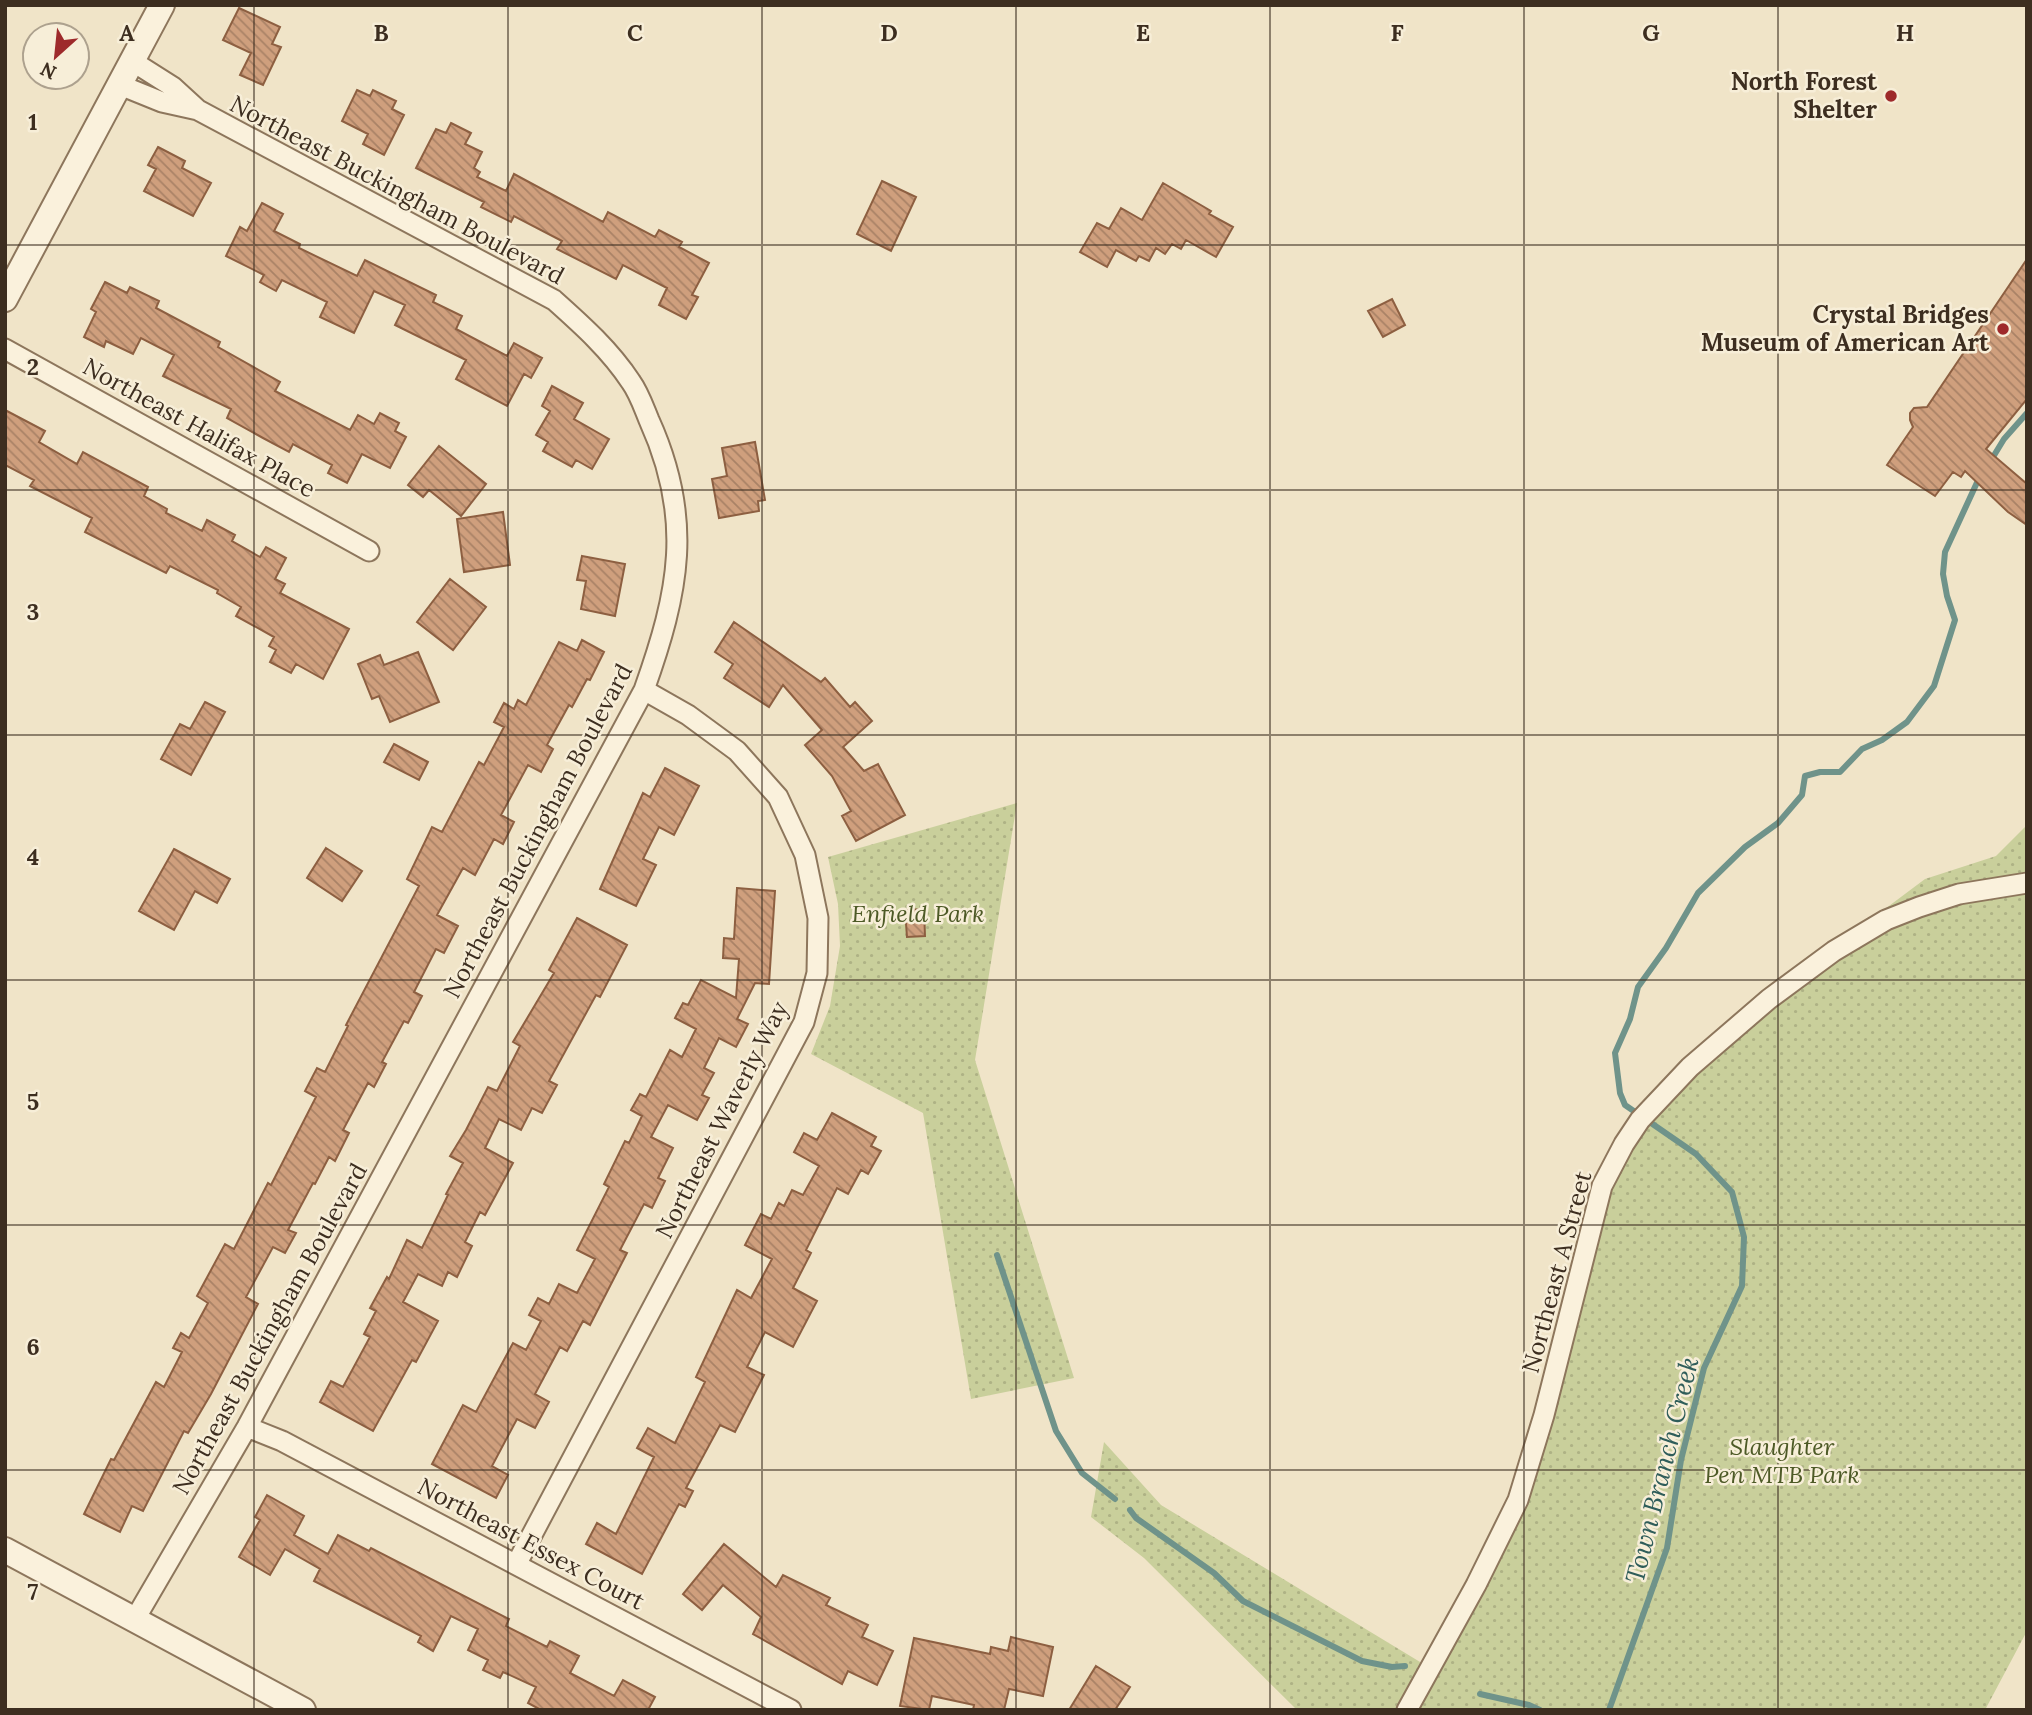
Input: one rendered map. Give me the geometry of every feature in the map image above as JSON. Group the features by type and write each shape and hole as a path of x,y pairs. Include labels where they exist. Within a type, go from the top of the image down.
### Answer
{"street":[{"path":"5,299 162,5"},
{"name":"Northeast Buckingham Boulevard","path":"132,61 173,87 198,110 554,300 598,340 632,383 661,446 676,505 678,562 663,637 644,690 247,1427 135,1619"},
{"name":"Northeast Buckingham Boulevard","path":"120,85 162,102 198,110"},
{"name":"Northeast Halifax Place","path":"5,349 369,551"},
{"name":"Northeast Waverly Way","path":"517,1563 804,1022 817,973 818,918 805,855 778,797 737,751 688,715 644,690"},
{"name":"Northeast A Street","path":"1407,1710 1476,1585 1518,1500 1544,1415 1602,1186 1640,1120 1690,1067 1769,999 1834,951 1886,920 1959,894 2027,883"},
{"name":"Northeast Essex Court","path":"247,1427 282,1441 517,1563 791,1710"},
{"path":"5,1550 303,1710"}],"green space":[{"name":"Enfield Park","path":"1017,803 975,1060 1074,1378 971,1399 923,1113 811,1054 830,1006 840,946 838,904 828,857"},
{"name":"Slaughter Pen MTB Park","path":"2027,825 2027,1631 1985,1710 1297,1710 1144,1558 1091,1517 1104,1442 1161,1505 1430,1668 1516,1499 1615,1165 1706,1043 1925,879 1996,856"}],"building":[{"path":"239,8 280,27 272,44 281,47 263,85 240,75 251,53 223,40"},
{"path":"357,90 370,96 373,90 396,101 392,109 404,115 384,155 363,144 368,134 342,121"},
{"path":"451,123 471,133 465,144 482,152 474,168 480,172 477,177 506,191 514,174 603,222 608,212 655,237 659,230 682,242 679,247 709,263 692,295 698,297 686,319 659,305 667,288 623,265 616,279 557,249 562,241 514,216 511,222 481,207 484,202 416,168 436,129 446,133"},
{"path":"158,147 185,161 182,168 211,183 193,216 144,191 156,169 148,165"},
{"path":"882,181 916,197 891,251 857,234"},
{"path":"1163,183 1233,227 1216,257 1186,240 1181,249 1172,244 1165,254 1156,248 1149,261 1139,256 1136,261 1116,250 1107,267 1080,252 1097,223 1109,229 1121,208 1142,220"},
{"path":"262,203 283,214 274,231 300,244 299,248 357,276 365,260 436,295 433,302 462,316 456,329 507,356 514,343 542,358 531,378 524,374 507,406 456,379 466,360 395,325 405,305 374,291 354,333 320,317 327,302 282,280 276,291 260,282 264,275 226,256 240,227 247,231"},
{"name":"Crystal Bridges Museum of American Art","path":"2027,259 2027,399 1986,449 2027,484 2027,525 2008,512 1965,471 1961,477 1953,472 1935,496 1887,465 1913,427 1910,413 1914,408 1927,407"},
{"path":"105,282 127,293 130,287 159,301 156,308 220,342 218,347 280,382 275,391 350,430 358,415 374,424 380,413 399,423 395,431 406,437 390,468 362,454 347,483 328,473 332,465 293,444 289,452 227,418 231,409 163,376 174,355 141,338 133,354 106,341 104,347 84,337 96,312 91,309"},
{"path":"1392,299 1405,325 1383,337 1368,311"},
{"path":"552,386 583,403 574,419 609,439 592,469 576,460 572,467 543,451 548,442 536,435 550,411 542,406"},
{"path":"5,410 45,431 39,442 77,464 83,452 148,487 144,496 167,509 166,513 202,531 207,520 235,535 232,541 260,557 266,547 286,558 275,579 285,584 280,593 349,629 323,679 296,664 291,673 270,662 276,650 269,646 274,637 236,616 241,607 217,593 218,590 170,566 166,573 85,532 92,518 30,486 34,480 5,465"},
{"path":"755,442 765,500 758,501 759,511 719,518 712,479 727,476 722,448"},
{"path":"439,446 486,484 461,516 429,490 423,497 408,485"},
{"path":"503,512 510,565 464,572 457,519"},
{"path":"582,556 625,564 615,616 581,609 586,581 577,580"},
{"path":"450,579 486,607 453,650 417,622"},
{"path":"734,622 821,682 825,678 850,707 855,702 872,721 843,747 864,771 878,764 905,815 856,841 842,816 851,811 832,776 805,745 822,730 783,685 769,707 724,678 733,664 715,652"},
{"path":"582,640 604,652 590,680 587,679 572,707 569,705 547,745 553,749 541,772 528,765 501,815 514,822 503,844 494,839 475,875 463,868 437,915 458,926 444,953 436,949 414,992 422,996 408,1023 404,1021 382,1062 386,1064 374,1087 368,1083 343,1130 349,1133 335,1161 329,1157 315,1184 313,1183 288,1230 296,1233 285,1253 273,1247 246,1297 258,1304 211,1394 188,1433 184,1431 143,1511 132,1506 120,1532 84,1514 111,1459 114,1460 156,1382 164,1387 182,1352 173,1348 181,1333 189,1338 208,1303 197,1296 225,1244 234,1249 268,1183 271,1185 316,1097 305,1091 317,1068 325,1072 348,1026 346,1025 419,886 407,879 432,827 442,832 479,762 484,765 504,727 494,722 504,703 514,709 518,700 526,705 559,642 577,651"},
{"path":"418,652 439,702 390,722 379,696 372,699 358,664 380,655 384,665"},
{"path":"205,702 225,712 191,775 161,759 180,724 190,729"},
{"path":"394,744 428,762 419,780 384,762"},
{"path":"665,768 699,786 674,835 659,827 643,859 656,865 636,906 600,889 643,793 650,797"},
{"path":"326,848 362,871 342,901 307,878"},
{"path":"174,849 230,879 217,903 195,891 174,930 139,911"},
{"path":"737,888 775,891 769,984 755,983 737,1019 748,1024 736,1047 719,1038 704,1068 714,1073 702,1095 709,1098 697,1120 668,1105 651,1137 673,1148 658,1178 665,1181 652,1208 644,1204 620,1250 627,1253 590,1325 583,1321 567,1351 560,1347 535,1394 549,1402 535,1428 517,1419 492,1466 508,1475 496,1498 432,1464 463,1405 476,1412 513,1343 526,1350 541,1321 529,1315 538,1298 549,1304 559,1284 577,1293 595,1259 577,1250 609,1187 604,1184 625,1141 629,1143 642,1116 631,1110 640,1094 646,1097 670,1050 682,1057 696,1029 675,1018 683,1003 688,1005 701,980 736,998 739,959 723,958 724,938 734,939"},
{"path":"924,909 925,936 907,937 905,910"},
{"path":"577,918 627,945 600,997 596,995 549,1081 557,1085 542,1113 532,1108 521,1130 499,1119 485,1148 513,1163 485,1215 480,1212 465,1242 472,1246 457,1277 448,1272 442,1286 418,1274 403,1302 438,1321 416,1362 412,1360 373,1431 320,1402 331,1381 343,1387 370,1337 364,1334 376,1311 370,1308 387,1277 389,1279 407,1240 422,1248 463,1163 450,1156 488,1087 497,1091 520,1046 513,1042 554,973 549,970"},
{"path":"832,1113 876,1137 871,1146 881,1151 868,1174 861,1170 848,1194 837,1188 806,1250 811,1253 793,1288 817,1301 793,1347 765,1332 747,1367 764,1375 735,1432 720,1425 686,1488 693,1491 685,1507 679,1504 642,1574 586,1544 597,1523 616,1534 654,1457 637,1448 648,1428 675,1443 705,1382 696,1377 737,1290 751,1298 772,1259 745,1245 761,1214 771,1219 779,1203 784,1206 792,1190 803,1195 819,1166 794,1152 804,1133 817,1140"},
{"path":"267,1495 304,1516 294,1535 328,1554 338,1535 369,1551 371,1548 509,1619 506,1626 547,1647 550,1641 579,1656 570,1673 614,1696 623,1680 655,1697 648,1710 541,1710 528,1703 536,1687 503,1672 500,1678 483,1670 488,1660 468,1650 478,1629 451,1616 433,1651 418,1642 421,1636 314,1581 320,1569 285,1549 270,1575 239,1557 260,1520 255,1517"},
{"path":"724,1544 776,1587 783,1575 830,1598 826,1605 868,1625 862,1637 893,1651 877,1685 848,1671 842,1684 753,1634 761,1617 723,1585 702,1610 683,1594"},
{"path":"1011,1637 1053,1647 1043,1696 1009,1689 1004,1710 973,1710 974,1705 932,1696 929,1710 900,1706 914,1638 990,1654 991,1647 1008,1651"},
{"path":"1096,1666 1130,1687 1115,1710 1069,1710"}],"waterway":[{"name":"Town Branch Creek","path":"1990,462 2004,439 2027,413"},
{"name":"Town Branch Creek","path":"1609,1710 1667,1548 1681,1460 1704,1368 1742,1286 1744,1237 1732,1192 1696,1154 1625,1105 1620,1093 1615,1053 1630,1019 1638,987 1666,948 1698,893 1745,847 1778,823 1802,795 1805,776 1820,772 1840,772 1862,749 1882,740 1907,722 1934,686 1955,620 1943,574 1945,552 1980,476"},
{"path":"997,1255 1056,1431 1082,1473 1115,1499"},
{"path":"1130,1510 1136,1518 1214,1573 1243,1601 1362,1661 1392,1667 1405,1666"},
{"path":"1480,1694 1540,1710"}],"place":[{"name":"North Forest Shelter","path":"1891,96"},
{"name":"Crystal Bridges Museum of American Art","path":"2003,329"}]}
